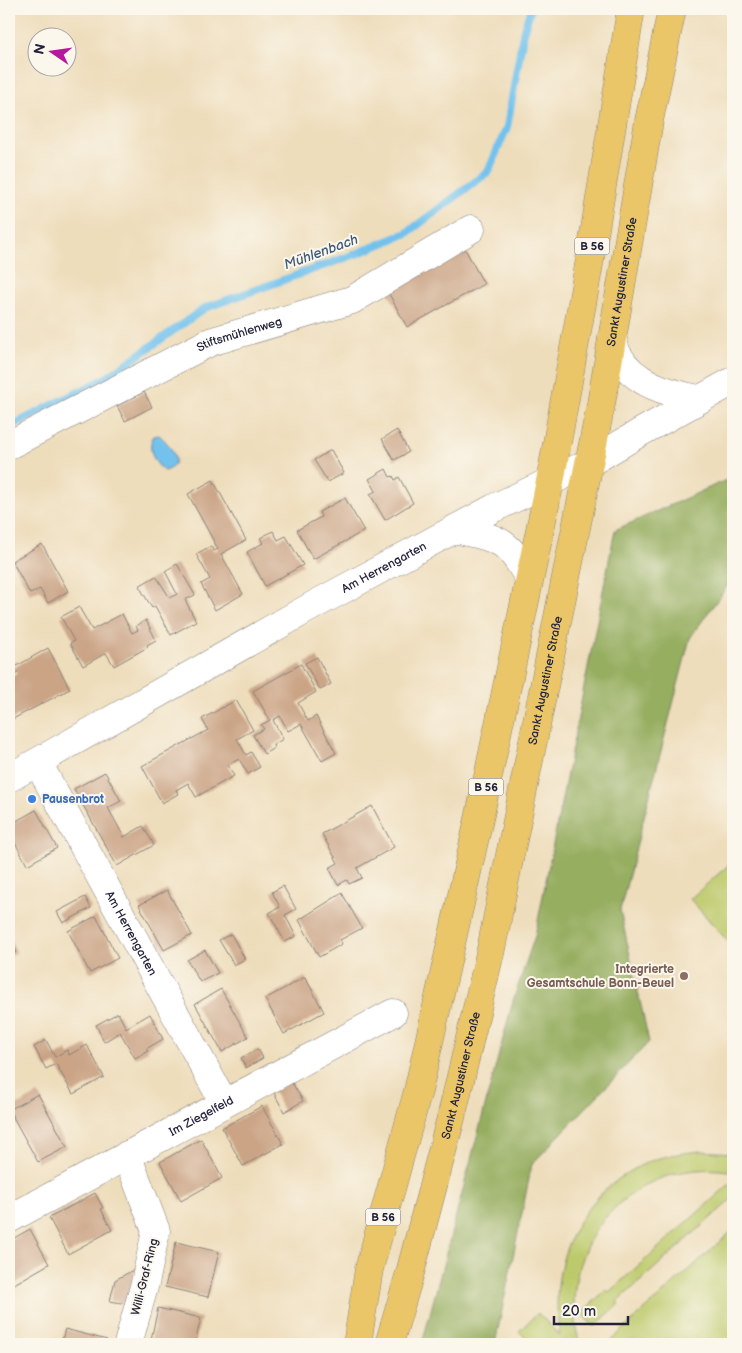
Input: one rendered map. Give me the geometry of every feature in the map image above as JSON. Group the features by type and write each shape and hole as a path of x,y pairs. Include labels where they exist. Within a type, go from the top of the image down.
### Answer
{"main road":[{"name":"B 56","path":"357,1344 369,1269 420,1082 481,810 550,482 590,259 631,9"},
{"name":"Sankt Augustiner Straße","path":"389,1344 410,1273 491,949 589,463 649,122 672,9"}],"street":[{"name":"Stiftsmühlenweg","path":"9,445 210,342 352,300 471,229"},
{"path":"612,337 619,356 631,371 645,382 660,389 698,400"},
{"name":"Am Herrengarten","path":"9,778 314,605 494,508 589,463 733,381"},
{"path":"455,529 495,539 507,546 529,579"},
{"name":"Am Herrengarten","path":"38,763 224,1102"},
{"name":"Im Ziegelfeld","path":"9,1219 393,1013"},
{"name":"Willi-Graf-Ring","path":"127,1155 156,1231 145,1283 128,1344"}],"green space":[{"path":"733,477 733,578 690,638 620,910 649,1042 532,1164 495,1344 422,1344 513,1001 535,936 615,530"},
{"path":"733,861 733,947 690,899"},
{"path":"701,1151 733,1153 733,1172 705,1170 678,1173 652,1182 629,1196 609,1214 593,1236 581,1261 574,1302 575,1323 580,1344 531,1344 519,1331 538,1313 560,1336 557,1309 558,1282 564,1257 573,1233 586,1212 603,1192 624,1176 648,1162 667,1156"},
{"path":"733,1181 733,1198 617,1302 619,1304 594,1327 581,1313 606,1290 609,1292"},
{"path":"733,1230 733,1344 607,1344"}],"water":[{"path":"159,435 168,444 175,460 171,468 164,471 157,464 151,450 154,436"}],"building":[{"path":"465,249 484,284 407,327 388,292"},
{"path":"144,392 152,407 125,421 117,406"},
{"path":"397,430 409,452 394,460 382,439"},
{"path":"331,450 344,473 328,482 314,460"},
{"path":"386,469 390,477 393,476 395,480 399,477 413,503 385,520 370,494 376,491 369,479"},
{"path":"213,480 246,540 221,554 243,594 215,610 201,584 210,579 196,554 211,546 214,551 218,549 188,494"},
{"path":"345,498 364,531 313,559 297,530 321,517 319,512"},
{"path":"273,531 278,540 286,536 303,565 265,586 247,552 263,543 260,538"},
{"path":"42,544 68,591 48,603 40,589 30,594 12,561"},
{"path":"177,564 195,595 185,600 196,621 171,635 155,606 152,608 139,586 156,576 170,598 177,594 165,571"},
{"path":"79,607 92,630 122,614 132,633 138,630 136,626 146,620 156,640 147,645 148,647 114,666 106,653 83,666 70,643 74,641 61,617"},
{"path":"48,648 70,689 9,721 9,672 11,677 18,673 15,667"},
{"path":"317,657 331,684 320,690 305,663"},
{"path":"301,664 316,692 298,703 308,721 316,716 336,753 322,761 301,724 288,731 280,716 273,720 283,739 273,745 274,748 264,754 253,735 264,729 261,725 270,720 253,691"},
{"path":"236,700 253,730 237,739 246,755 251,752 260,767 248,774 239,759 228,765 234,776 196,797 188,783 176,790 178,794 162,803 142,766 208,730 202,719"},
{"path":"105,772 121,801 108,808 124,837 143,826 154,845 117,866 74,789"},
{"path":"372,806 394,847 357,868 362,878 349,884 347,880 338,885 329,868 338,863 322,834"},
{"path":"36,810 57,848 27,865 9,831 9,825"},
{"path":"283,886 296,909 285,915 296,936 285,942 269,913 280,907 272,892"},
{"path":"167,890 192,935 164,950 139,905"},
{"path":"342,893 362,928 340,940 342,944 319,957 299,920"},
{"path":"85,897 91,908 63,923 57,912"},
{"path":"96,916 118,958 90,973 68,931"},
{"path":"231,934 245,959 234,965 219,940"},
{"path":"9,937 17,952 9,957"},
{"path":"205,950 218,973 200,982 187,960"},
{"path":"305,977 324,1012 284,1034 265,999"},
{"path":"221,989 248,1037 222,1052 195,1004"},
{"path":"118,1013 126,1028 150,1014 163,1039 146,1049 148,1051 135,1058 120,1032 104,1042 96,1025"},
{"path":"46,1040 55,1057 67,1050 69,1055 87,1045 104,1077 73,1094 56,1064 46,1069 34,1047"},
{"path":"258,1049 263,1058 246,1068 241,1058"},
{"path":"291,1081 303,1101 284,1112 273,1091"},
{"path":"38,1094 67,1147 38,1162 9,1110"},
{"path":"262,1106 283,1144 243,1166 222,1128"},
{"path":"201,1139 222,1178 181,1201 160,1162"},
{"path":"95,1193 112,1230 68,1254 49,1218"},
{"path":"30,1229 49,1264 9,1287 9,1241"},
{"path":"176,1242 219,1252 208,1297 165,1287"},
{"path":"135,1269 127,1304 110,1301 115,1280"},
{"path":"158,1308 201,1318 195,1344 150,1344"},
{"path":"65,1329 107,1340 106,1344 61,1344"}],"waterway":[{"name":"Mühlenbach","path":"9,427 108,377 205,308 356,254 407,233 488,172 507,127 524,29 531,9"}],"place":[{"name":"Pausenbrot","path":"32,799"},
{"name":"Integrierte Gesamtschule Bonn-Beuel","path":"684,976"}]}
